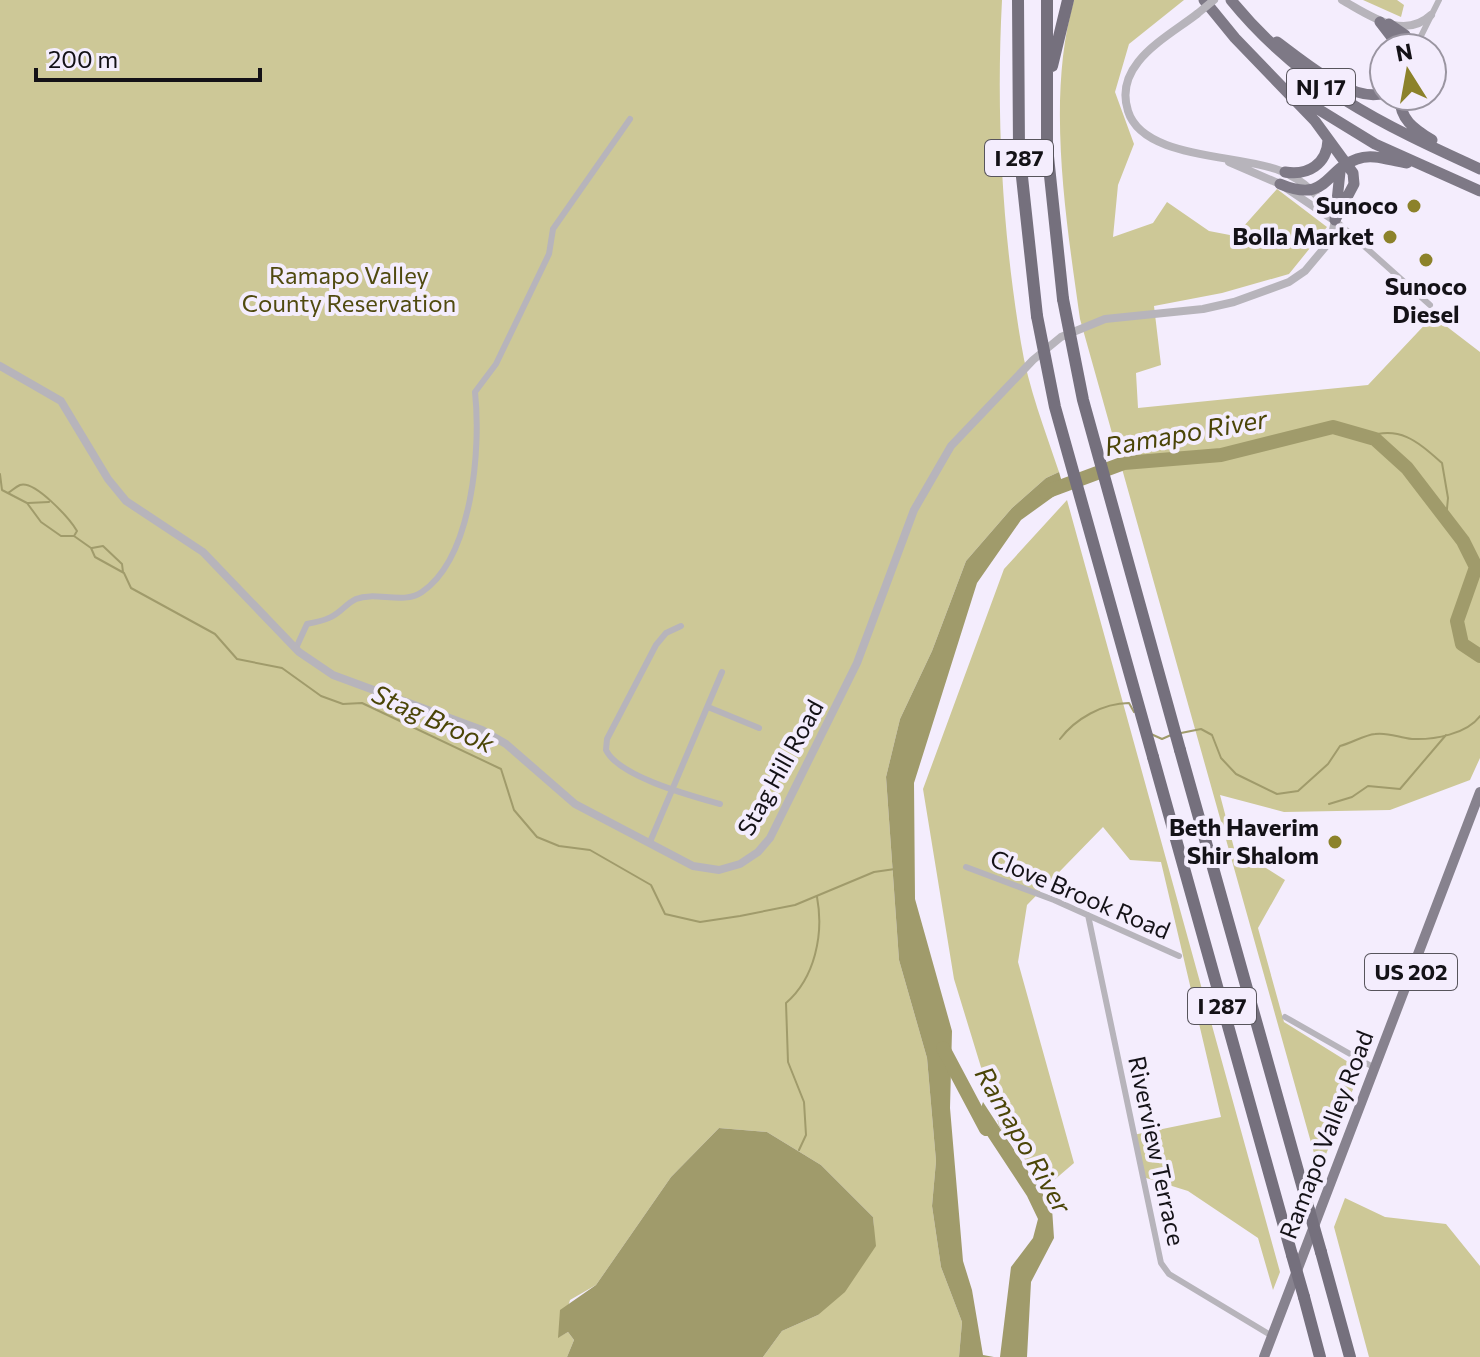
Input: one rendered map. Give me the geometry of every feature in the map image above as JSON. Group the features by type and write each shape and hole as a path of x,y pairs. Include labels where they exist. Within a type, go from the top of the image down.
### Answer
{"highway":[{"name":"I 287","path":"1018,0 1019,149 1037,316 1059,421 1320,1357"},
{"name":"I 287","path":"1047,0 1049,169 1063,299 1083,400 1350,1357"},
{"path":"1049,169 1053,51 1068,0"},
{"name":"NJ 17","path":"1204,0 1269,72 1338,124 1480,191"},
{"name":"NJ 17","path":"1233,2 1250,23 1299,70 1349,106 1475,166"},
{"path":"1250,23 1352,91 1368,96"},
{"path":"1385,23 1390,32"},
{"path":"1385,23 1400,32"},
{"path":"1269,72 1315,121 1344,168 1335,220"},
{"path":"1403,112 1409,124 1475,166"},
{"path":"1285,172 1299,173 1313,169 1325,156 1328,140"},
{"path":"1280,184 1294,190 1311,190 1344,168 1368,157 1420,165"}],"main road":[{"name":"Ramapo Valley Road","path":"1264,1357 1480,792"}],"street":[{"path":"1214,0 1138,62 1124,89 1130,119 1152,140 1285,172 1311,190 1335,220"},
{"path":"1342,0 1385,23 1418,24 1431,15"},
{"path":"1422,32 1439,0"},
{"path":"296,648 307,624 330,618 357,599 406,597 423,592 455,553 464,529 479,432 475,392 496,364 549,254 553,229 630,119"},
{"path":"1213,156 1280,184 1335,220 1430,305"},
{"name":"Stag Hill Road","path":"0,366 61,401 108,479 126,501 203,552 315,665 346,682 482,730 506,744 575,804 708,870 740,864 764,845 828,727 857,663 914,510 951,446 1048,346 1076,328 1105,319 1203,309 1234,302 1289,282 1305,271 1326,247 1335,230 1335,220"},
{"path":"681,626 666,633 656,645 605,747 614,761 674,790 720,804"},
{"path":"650,842 722,672"},
{"path":"708,707 759,728"},
{"name":"Clove Brook Road","path":"966,867 1088,915 1179,956"},
{"name":"Riverview Terrace","path":"1088,915 1161,1263 1169,1274 1272,1336"},
{"path":"1285,1017 1373,1067"}],"green space":[{"name":"Ramapo Valley County Reservation","path":"0,0 1002,0 1000,129 1014,300 1024,359 1059,472 1046,478 1012,508 966,561 932,651 900,719 886,777 899,960 927,1058 936,1161 932,1206 941,1267 962,1322 959,1357 763,1357 782,1331 818,1315 874,1230 873,1217 821,1165 767,1132 719,1128 671,1177 596,1285 570,1300 559,1337 568,1332 574,1340 567,1357 0,1357"},
{"path":"1074,0 1184,0 1129,44 1115,92 1134,144 1118,185 1113,237 1153,223 1167,202 1209,231 1235,236 1277,189 1327,227 1289,274 1222,293 1154,306 1161,365 1136,373 1138,408 1368,385 1433,316 1480,352 1480,758 1470,780 1390,810 1284,812 1220,795 1234,848 1285,880 1258,928 1284,1022 1361,1070 1319,1171 1080,319 1069,241 1060,118 1061,77"},
{"path":"1363,0 1397,0 1404,5 1401,17"},
{"path":"1067,500 1280,1272 1273,1290 1258,1238 1188,1191 1143,1177 1133,1135 1221,1117 1161,862 1130,860 1103,827 1027,905 1018,962 1074,1163 1046,1187 999,1126 954,979 923,789 1004,569"},
{"path":"1345,1198 1385,1217 1446,1224 1480,1266 1480,1357 1369,1357 1334,1227"}],"shaded area":[{"path":"1059,472 1064,489 1021,520 977,583 914,783 915,899 952,1031 950,1108 963,1261 972,1290 983,1355 994,1357 959,1357 962,1322 941,1267 932,1206 936,1161 927,1058 899,960 886,777 900,719 932,651 966,561 1012,508 1046,478"},
{"path":"983,1102 1052,1208 1054,1238 1031,1282 1027,1357 1000,1357 1011,1267 1033,1238 1038,1219 1027,1196 977,1120"},
{"path":"719,1128 767,1132 821,1165 873,1217 876,1246 845,1292 818,1315 782,1331 763,1357 567,1357 574,1340 568,1332 558,1338 560,1310 596,1285 671,1177"}],"waterway":[{"name":"Ramapo River","path":"1046,492 1124,463 1221,455 1333,427 1375,439 1407,468 1463,541 1476,567 1457,621 1462,644 1480,656"},
{"path":"1367,437 1399,434 1416,442 1442,463 1448,498 1446,519"},
{"name":"Stag Brook","path":"0,474 2,490 27,503 41,522 61,536 74,536 91,548 95,557 124,573 131,588 215,634 237,659 282,668 321,696 343,704 362,703 501,769 514,810 537,837 559,846 590,850 651,885 665,914 700,922 740,916 795,905 874,872 895,869"},
{"path":"8,493 20,485 34,488 67,518 77,531 74,536"},
{"path":"28,503 49,502"},
{"path":"92,548 103,546 122,564 123,572"},
{"path":"1060,739 1082,719 1100,709 1129,703 1134,712"},
{"path":"1181,733 1201,729 1212,735 1221,758 1236,774 1277,794 1298,791 1328,764 1340,746 1362,737 1380,734 1412,739 1440,737 1467,727 1480,716"},
{"path":"1151,734 1162,739 1171,735"},
{"path":"1329,804 1352,797 1368,786 1400,789 1446,735"},
{"path":"799,1150 806,1135 804,1102 788,1062 786,1003 804,981 815,954 819,926 817,897"},
{"name":"Ramapo River","path":"943,1048 986,1129"}],"place":[{"name":"Sunoco","path":"1414,206"},
{"name":"Bolla Market","path":"1390,237"},
{"name":"Sunoco Diesel","path":"1426,260"},
{"name":"Beth Haverim Shir Shalom","path":"1335,842"}]}
